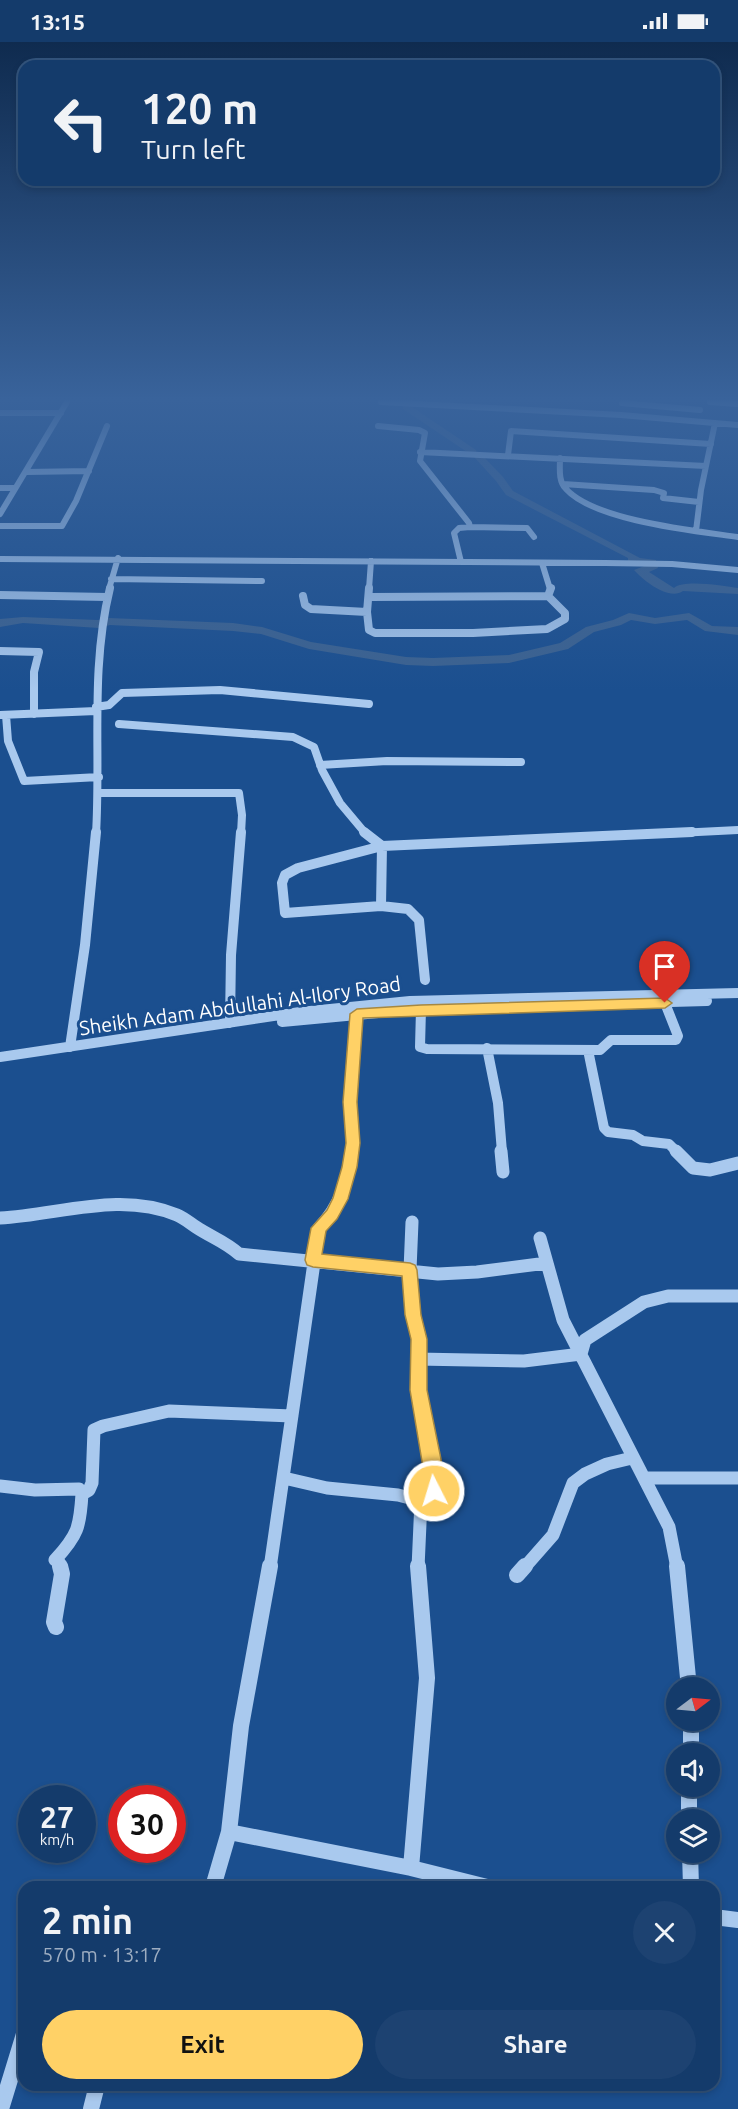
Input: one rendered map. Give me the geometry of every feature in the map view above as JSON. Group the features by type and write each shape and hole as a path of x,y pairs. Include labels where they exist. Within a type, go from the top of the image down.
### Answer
{"street":[{"path":"0,514 9,498"},
{"path":"0,526 62,526 76,498"},
{"path":"450,498 468,520 470,527"},
{"path":"580,498 600,508 696,531 738,537"},
{"path":"675,498 699,502"},
{"path":"696,531 700,498"},
{"path":"460,562 454,540 454,533 459,528 527,528 534,537"},
{"path":"70,1047 86,945 98,793 96,709 99,647 107,597 118,558"},
{"path":"0,559 118,558 635,564 738,570"},
{"path":"370,597 548,596 565,616 561,624 547,629 383,634 369,630 367,612 370,597 371,561"},
{"path":"542,563 551,587 548,596"},
{"path":"111,579 262,581"},
{"path":"0,596 107,597"},
{"path":"303,596 305,605 311,609 367,612"},
{"path":"0,651 39,652 34,672 34,714"},
{"path":"99,777 24,781 6,737 3,715 96,709 109,705 122,693 220,690 369,704"},
{"path":"119,724 293,737 308,742 314,748 320,765 346,815 364,834 382,846"},
{"path":"320,765 406,761 521,762"},
{"path":"98,793 234,791 240,795 242,815 231,955 230,1023"},
{"path":"425,980 419,920 408,909 381,906 285,913 282,883 285,875 298,868 382,846 530,842 738,830"},
{"path":"381,906 382,846"},
{"name":"Sheikh Adam Abdullahi Al-Ilory Road","path":"0,1057 300,1012 410,1001 738,993"},
{"name":"Sheikh Adam Abdullahi Al-Ilory Road","path":"0,1065 231,1029 357,1014 738,1000"},
{"path":"421,1010 420,1047 427,1049 600,1050 611,1040 676,1040 678,1036 665,1003"},
{"path":"215,1881 229,1832 241,1726 261,1625 319,1228 332,1215 340,1199 350,1167 353,1143 350,1102 357,1014"},
{"path":"488,1048 498,1102 503,1172"},
{"path":"588,1050 604,1128 608,1132 633,1135 643,1141 669,1144 693,1168 710,1170 738,1163"},
{"path":"0,1218 43,1215 85,1205 136,1205 177,1214 194,1226 227,1241 239,1254 410,1270 427,1274 461,1273 546,1263"},
{"path":"284,1478 327,1488 398,1496 421,1501 434,1491 432,1459 419,1390 417,1359 419,1339 413,1315 410,1270 412,1222"},
{"path":"540,1238 563,1320 669,1527 676,1553 688,1677"},
{"path":"581,1354 585,1340 644,1302 668,1296 738,1296"},
{"path":"417,1359 524,1360 581,1354"},
{"path":"82,1494 89,1490 92,1483 94,1430 103,1426 169,1411 292,1416"},
{"path":"518,1575 553,1535 573,1483 585,1474 607,1464 632,1458"},
{"path":"644,1478 738,1478"},
{"path":"0,1486 35,1490 80,1489 82,1494 80,1524 66,1548 55,1560 59,1562 62,1574 54,1622 56,1627"},
{"path":"411,1868 427,1678 427,1650 420,1608 418,1553 421,1501"},
{"path":"229,1832 411,1868 463,1881"},
{"path":"690,1863 691,1881"},
{"path":"720,1918 738,1920"},
{"path":"1,2109 18,2054"},
{"path":"91,2109 96,2091"}],"waterway":[{"path":"520,498 635,558 632,560 652,562 653,568 639,570 672,592 680,588 715,588 738,591"},
{"path":"0,623 23,620 99,624 109,621 233,627 262,631 309,645 406,661 433,662 509,659 564,646 590,629 617,623 629,616 655,621 689,616 709,629 738,631"}],"route":[{"path":"434,1491 432,1459 419,1390 417,1359 419,1339 413,1315 410,1270 313,1260 319,1228 332,1215 340,1199 350,1167 353,1143 350,1102 352,1058 357,1014 665,1003"}]}
